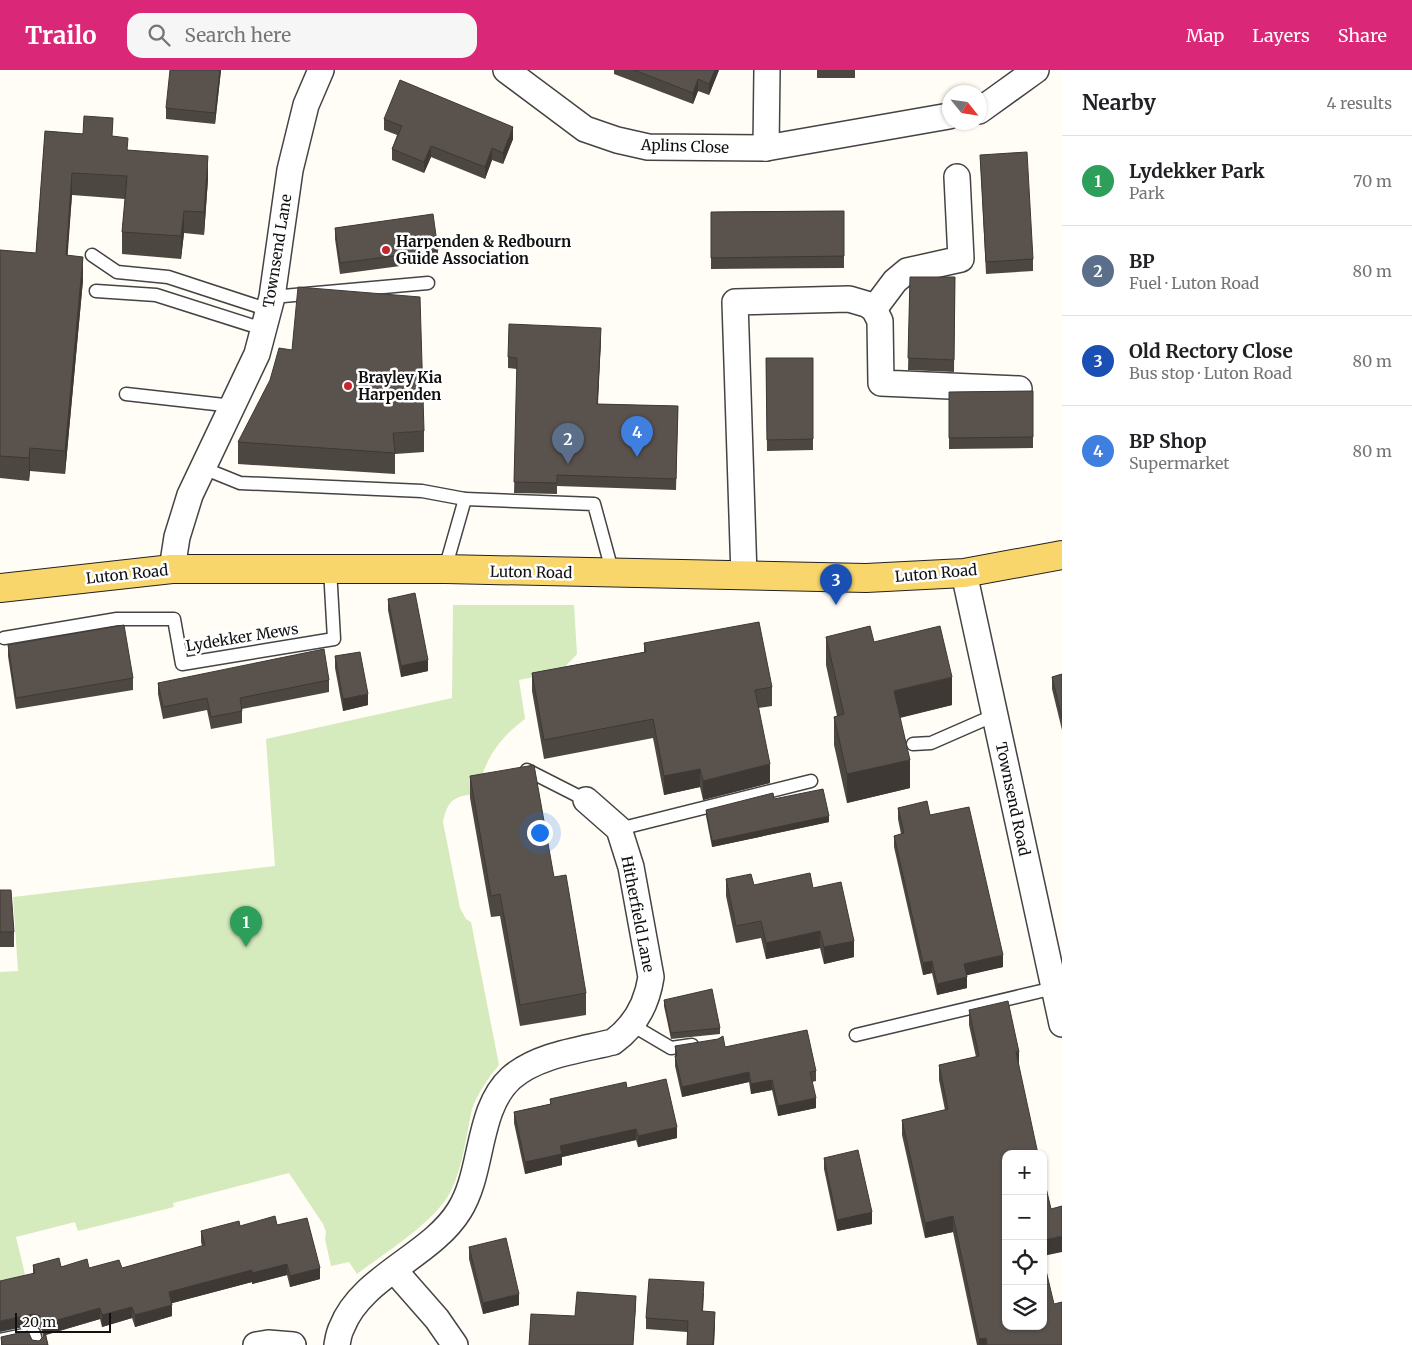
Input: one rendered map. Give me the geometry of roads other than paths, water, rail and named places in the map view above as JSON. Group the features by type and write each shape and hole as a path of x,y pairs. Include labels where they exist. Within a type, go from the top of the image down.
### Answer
{"main road":[{"name":"Luton Road","path":"0,588 172,569 446,570 866,578 964,573 1062,555"}],"street":[{"name":"Townsend Lane","path":"172,569 177,537 190,495 256,354 268,312 290,170 306,105 321,70"},
{"name":"Aplins Close","path":"506,70 585,129 617,140 648,147 766,148 942,117"},
{"path":"766,148 767,70"},
{"path":"987,106 1036,70"},
{"path":"874,309 895,281 907,271 961,259 957,177"},
{"path":"744,576 735,302 849,299 866,304 874,309 880,321 881,383 1019,389"},
{"name":"Townsend Road","path":"964,573 1062,1024"},
{"name":"Hitherfield Lane","path":"337,1345 342,1326 362,1296 427,1245 446,1228 460,1210 472,1184 488,1118 496,1098 509,1080 525,1068 540,1061 613,1042 632,1025 642,1009 649,992 651,977 631,866 619,830 586,800"},
{"path":"394,1270 436,1319 455,1345"},
{"path":"256,1345 268,1343 293,1345"}],"lane":[{"path":"92,255 117,272 168,277 268,312"},
{"path":"96,291 156,295 268,312 428,284"},
{"path":"126,394 233,406"},
{"path":"203,468 240,483 422,491 465,499 594,504 613,574"},
{"path":"446,570 465,499"},
{"name":"Lydekker Mews","path":"4,638 117,618 174,619 182,664 334,639 330,569"},
{"path":"913,744 931,743 995,715"},
{"path":"527,770 586,800"},
{"path":"619,830 811,781"},
{"path":"856,1035 1054,988"},
{"path":"632,1025 671,1048 708,1043"},
{"path":"0,1340 34,1333 37,1345"}],"place":[{"name":"Harpenden & Redbourn Guide Association","path":"386,250"},
{"name":"Brayley Kia Harpenden","path":"348,386"},
{"name":"BP Shop","path":"637,457"},
{"name":"BP","path":"568,464"},
{"name":"Old Rectory Close","path":"836,605"},
{"name":"Lydekker Park","path":"246,947"}]}
